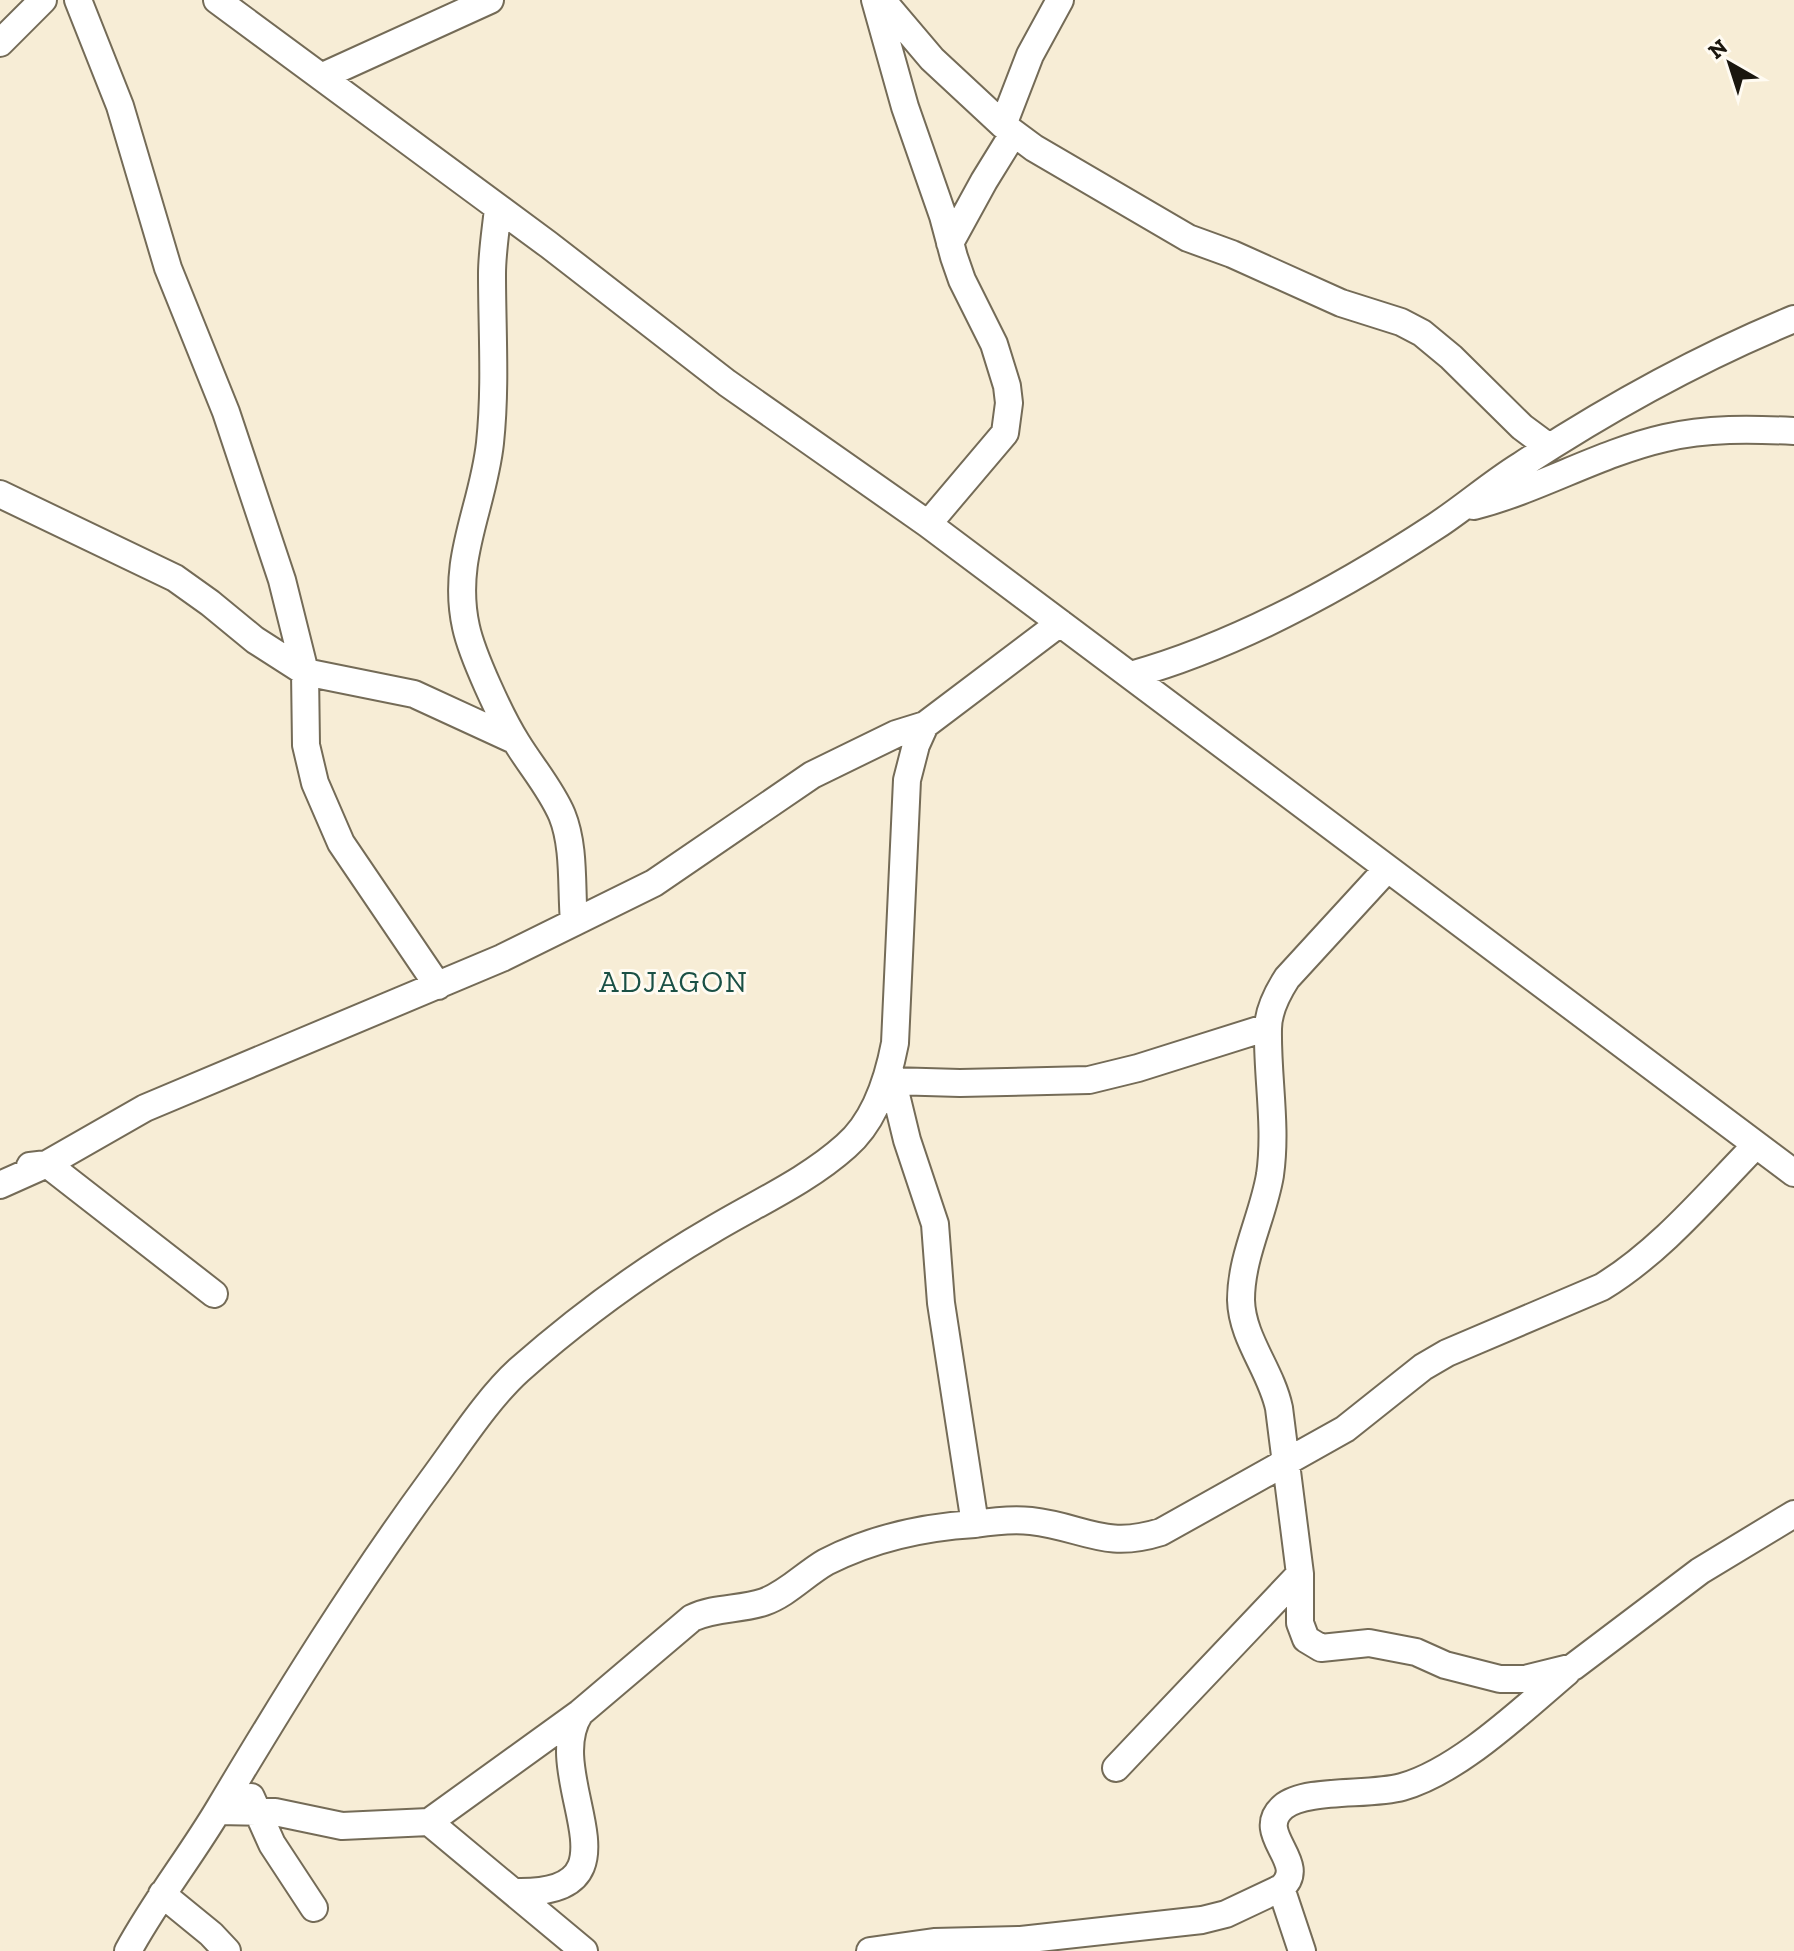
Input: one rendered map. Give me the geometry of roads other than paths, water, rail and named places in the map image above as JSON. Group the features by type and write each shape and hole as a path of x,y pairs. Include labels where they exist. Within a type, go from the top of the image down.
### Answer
{"street":[{"path":"0,43 43,0"},
{"path":"78,0 120,106 168,268 226,412 282,580 305,672 306,745 315,783 341,843 438,986"},
{"path":"217,0 323,76 727,383 928,524 1794,1173"},
{"path":"323,76 490,0"},
{"path":"875,0 905,107 962,280 1005,372 1009,403 1007,426 998,443 928,524"},
{"path":"882,0 932,59 1008,130 1064,168 1131,202 1188,238 1232,254 1341,303 1401,322 1422,333 1522,427 1549,447"},
{"path":"950,243 1008,130 1030,55 1060,0"},
{"path":"498,208 492,271 494,387 489,448 464,552 460,583 466,628 514,740 565,823 574,922"},
{"path":"1131,675 1178,662 1236,638 1397,551 1549,447 1696,364 1794,319"},
{"path":"1459,509 1500,499 1629,448 1666,437 1746,429 1794,431"},
{"path":"0,494 175,578 255,640 305,672 414,694 514,740"},
{"path":"0,1185 47,1164 145,1108 502,958 654,883 812,775 896,734 925,725 1060,623"},
{"path":"128,1951 218,1811 348,1597 469,1430 515,1374 568,1327 629,1283 711,1230 772,1197 847,1146 861,1129 890,1075 899,1008 904,900 903,824 907,780 925,725"},
{"path":"1387,869 1287,978 1279,991 1268,1027 1273,1111 1270,1176 1244,1268 1241,1299 1244,1324 1276,1393 1300,1574 1300,1623 1306,1639 1321,1648 1369,1643 1416,1652 1445,1665 1500,1679 1525,1679 1573,1667"},
{"path":"890,1075 960,1083 1089,1080 1138,1068 1268,1027"},
{"path":"890,1075 907,1140 935,1224 954,1403 975,1524"},
{"path":"218,1811 257,1811 342,1826 429,1822 580,1713 692,1618 709,1610 764,1601 825,1563 874,1540 943,1526 1004,1520 1033,1521 1102,1538 1137,1539 1161,1532 1345,1429 1423,1367 1447,1353 1615,1279 1763,1151 1794,1143"},
{"path":"0,1169 47,1164 214,1294"},
{"path":"870,1951 934,1942 1021,1940 1202,1920 1226,1914 1281,1888 1288,1882 1291,1872 1288,1859 1275,1837 1273,1825 1276,1814 1283,1807 1294,1799 1307,1796 1378,1792 1430,1776 1510,1720 1573,1667 1700,1571 1794,1514"},
{"path":"1116,1768 1300,1574"},
{"path":"514,1892 542,1891 561,1885 574,1877 585,1862 583,1829 570,1758 572,1725 580,1713"},
{"path":"240,1773 283,1863 314,1908"},
{"path":"429,1822 584,1951"},
{"path":"1281,1888 1302,1951"},
{"path":"162,1894 227,1951"}],"district":[{"name":"ADJAGON","path":"674,982"}]}
